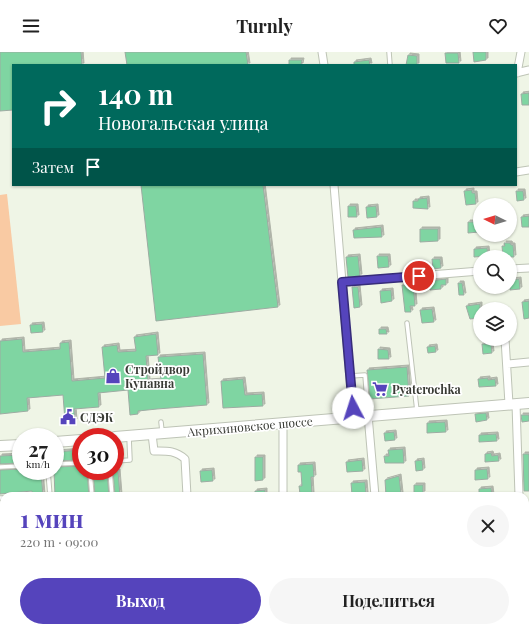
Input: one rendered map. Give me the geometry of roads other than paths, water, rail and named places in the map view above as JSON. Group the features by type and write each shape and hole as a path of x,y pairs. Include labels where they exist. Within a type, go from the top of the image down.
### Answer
{"main road":[{"name":"Акрихиновское шоссе","path":"124,436 282,424 353,416 529,403"},
{"path":"0,446 12,445"}],"street":[{"path":"320,52 324,64"},
{"path":"521,52 517,73 529,70"},
{"path":"517,172 529,170"},
{"path":"334,186 353,416"},
{"path":"517,269 529,268"},
{"path":"342,282 473,272"},
{"path":"506,346 512,404 519,492"},
{"path":"507,364 529,362"},
{"path":"368,415 375,492"},
{"path":"282,424 284,492"},
{"path":"157,434 154,451 171,451 179,454 185,459 187,492"}],"lane":[{"path":"389,52 390,64"},
{"path":"407,323 417,411"},
{"path":"350,376 365,375 368,415"},
{"path":"157,434 161,422"},
{"path":"124,460 130,460 129,436"},
{"path":"0,467 12,466"},
{"path":"49,480 50,492"},
{"path":"91,480 92,492"},
{"path":"111,480 112,492"}],"place":[{"name":"Стройдвор Купавна","path":"113,376"},
{"name":"Pyaterochka","path":"380,389"},
{"name":"СДЭК","path":"68,417"}]}
